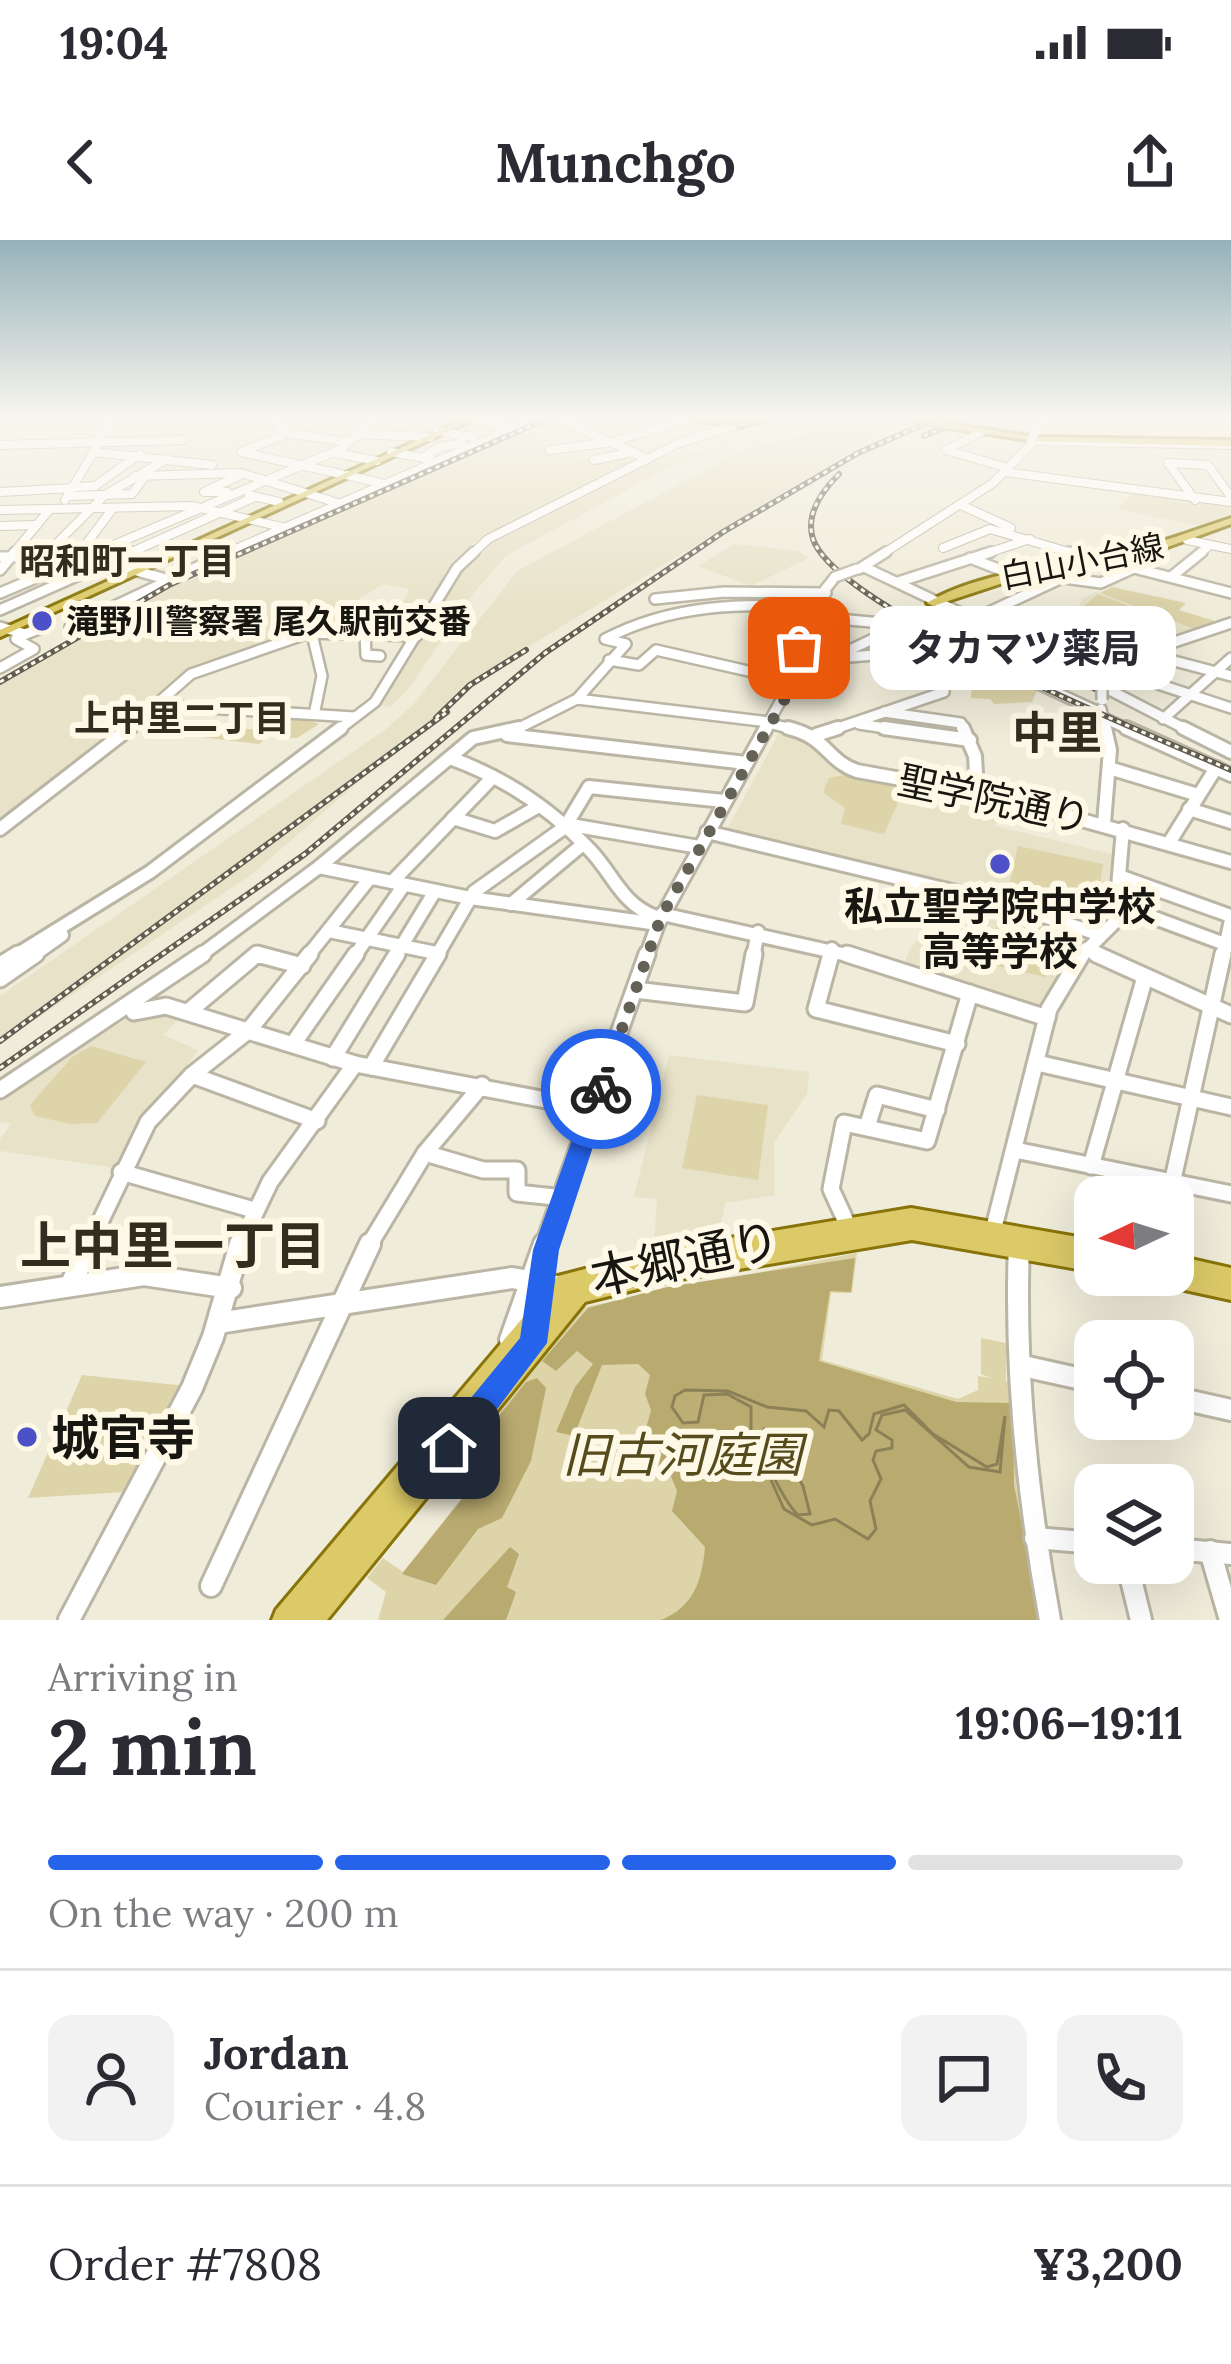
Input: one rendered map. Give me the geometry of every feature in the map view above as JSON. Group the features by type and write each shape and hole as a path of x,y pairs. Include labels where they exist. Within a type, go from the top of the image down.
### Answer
{"main road":[{"path":"3,629 330,481"},
{"path":"247,519 302,494"},
{"name":"白山小台線","path":"933,603 1015,573 1187,540 1231,521"},
{"name":"本郷通り","path":"309,1620 533,1343 572,1298 596,1282 848,1226 911,1217 1074,1257"},
{"name":"本郷通り","path":"286,1620 539,1311 546,1283 596,1282 900,1232 1074,1247"},
{"path":"1194,1269 1231,1277"},
{"path":"1194,1283 1231,1290"}],"street":[{"path":"0,569 5,557 76,481"},
{"path":"0,492 71,490 101,481"},
{"path":"71,490 134,493 138,481"},
{"path":"226,481 204,492 234,492 279,502"},
{"path":"0,593 259,481"},
{"path":"266,481 342,504"},
{"path":"372,481 388,485"},
{"path":"70,627 166,579 396,481"},
{"path":"0,965 166,860 354,717 385,692 462,561 488,538 602,481"},
{"path":"506,1351 546,1283 546,1250 660,918 802,668 798,626 836,577 914,538 991,481"},
{"path":"1078,481 1195,500 1231,500"},
{"path":"1181,481 1195,500"},
{"path":"38,577 27,573 105,495"},
{"path":"0,610 255,497"},
{"path":"961,505 1030,539"},
{"path":"142,531 132,528 146,507"},
{"path":"0,510 199,507 286,528"},
{"path":"80,556 113,508"},
{"path":"0,526 37,525"},
{"path":"943,548 989,529 1231,593"},
{"path":"914,538 1015,573 1109,582 1134,568"},
{"path":"898,582 1030,539"},
{"path":"1187,540 1231,549"},
{"path":"1171,578 1209,546"},
{"path":"5,557 80,556 166,579"},
{"path":"861,568 1004,630 1139,652 1231,676"},
{"path":"972,620 1060,579"},
{"path":"655,599 743,591 826,593"},
{"path":"743,591 749,606"},
{"path":"501,734 577,699 626,644 605,639 649,618 749,606 902,625 1228,745"},
{"path":"1103,665 1211,634 1231,623"},
{"path":"610,660 639,665 656,650 802,668 902,625"},
{"path":"0,668 34,649 16,639 44,626"},
{"path":"3,629 26,634"},
{"path":"1004,630 1102,697 1231,775"},
{"path":"0,829 191,674 312,634 417,636"},
{"path":"312,634 322,676 315,710"},
{"path":"365,634 366,655 380,656"},
{"path":"1211,634 1231,640"},
{"path":"1099,644 1109,768 1104,823"},
{"path":"832,659 961,648"},
{"path":"816,735 944,692 946,668 935,651"},
{"path":"1163,719 1231,658"},
{"path":"1103,665 1231,708"},
{"name":"聖学院通り","path":"577,699 768,723 816,735 857,771 977,792 1104,823 1231,862"},
{"path":"158,705 315,710 354,717"},
{"path":"884,712 961,723 970,740 977,792"},
{"path":"859,724 970,740"},
{"path":"71,1047 319,867 473,738 501,734 746,763"},
{"path":"450,758 493,777 564,825 584,844 624,901 660,918"},
{"path":"1109,768 1198,795"},
{"path":"1169,843 1216,768"},
{"path":"293,1044 398,884 493,777"},
{"path":"69,1620 138,1503 218,1323 231,1288 232,1262 254,1210 317,1120 363,1066 470,898 564,825 589,787 724,801"},
{"path":"453,818 495,831 537,807"},
{"path":"1189,809 1231,822"},
{"path":"564,825 699,847"},
{"path":"1050,1620 1024,1486 1024,1366 1015,1339 1007,1239 1015,1150 1047,1018 1086,949 1115,922 1123,829"},
{"path":"707,832 1010,905 1101,935"},
{"path":"511,904 584,844"},
{"path":"319,867 470,898 758,932 832,949 1047,1018"},
{"path":"1119,876 1231,918 1174,1176"},
{"path":"70,1286 148,1122 192,1075 249,1030 370,878"},
{"path":"333,1058 435,891"},
{"path":"1117,904 1228,946"},
{"path":"0,979 58,940 65,932 60,928"},
{"path":"329,931 436,953"},
{"path":"635,990 745,1003 758,932"},
{"path":"832,949 816,1009 957,1044"},
{"path":"1086,949 1231,1015"},
{"path":"188,1012 257,954 302,966"},
{"path":"1091,1166 1145,977"},
{"path":"848,1226 831,1190 844,1123 927,1141 970,993"},
{"path":"0,1090 146,1006 188,1012 363,1066 594,1109"},
{"path":"1037,1063 1231,1107"},
{"path":"192,1075 317,1120"},
{"path":"211,1586 307,1387 337,1305 425,1153 482,1085"},
{"path":"867,1127 877,1095 937,1110"},
{"path":"1015,1150 1126,1176"},
{"path":"425,1153 483,1170 517,1170 517,1193 564,1198"},
{"path":"121,1172 254,1210"},
{"path":"1194,1191 1231,1194"},
{"path":"0,1297 144,1275 197,1288 231,1288"},
{"path":"218,1323 504,1279 546,1283"},
{"path":"533,1343 539,1311"},
{"path":"1024,1366 1074,1377"},
{"path":"1194,1402 1231,1410"},
{"path":"1035,1538 1074,1542"},
{"path":"1220,1553 1230,1620"},
{"path":"1132,1584 1141,1620"}],"shaded area":[{"path":"412,481 594,481 482,537 453,560 409,634 390,633 409,589 384,584 342,609 357,623 352,633 306,632 178,677 166,687 172,689 0,826 0,684 147,597"},
{"path":"607,481 643,481 507,555 472,595 409,688 390,707 378,704 462,565 489,541"},
{"path":"684,481 801,481 521,651 435,716 251,875 0,1043 0,996 386,729 413,705 517,571"},
{"path":"1134,493 1231,504 1231,513 1199,526 1117,509"},
{"path":"734,544 798,551 809,558 751,586 698,566"},
{"path":"1096,592 1206,634 1140,649 1092,642 1092,634 1069,625 1082,599"},
{"path":"782,728 813,735 847,772 1012,801 995,826 1116,855 1109,921 1097,932 724,834"},
{"path":"955,895 1084,933 1042,1014 902,971 909,950"},
{"path":"140,1011 183,1015 163,1035 198,1050 115,1168 0,1151 0,1139 11,1124 0,1122 0,1097"},
{"path":"669,1055 809,1072 807,1094 774,1143 775,1195 725,1203 719,1236 654,1245 657,1199 634,1197"},
{"path":"685,1390 728,1391 767,1407 806,1411 824,1427 829,1410 839,1411 862,1440 869,1434 874,1414 904,1405 933,1434 987,1467 997,1464 1005,1416 1000,1472 969,1467 905,1410 882,1415 876,1430 892,1440 892,1448 876,1451 873,1460 881,1479 870,1501 876,1529 868,1539 835,1519 812,1525 784,1509 751,1435 751,1407 727,1394 704,1395 698,1422 683,1423 672,1407 675,1396","holes":["764,1429 774,1433 803,1486 810,1514 798,1515 772,1473 762,1437"]}],"green space":[{"path":"1112,587 1186,603 1179,610 1225,624 1207,634 1100,593"},
{"path":"1098,594 1151,615 1126,626 1092,631 1075,614"},
{"path":"972,675 1038,688 1032,702 994,704 990,699 971,698"},
{"path":"324,711 311,721 319,724 297,738 266,737 259,744 193,736 197,726 266,730 287,712"},
{"path":"844,775 905,787 884,834 841,824 845,808 823,792 829,778"},
{"path":"1018,846 1103,864 1096,910 1008,890"},
{"path":"1008,915 1069,937 1045,977 967,959"},
{"path":"91,1046 146,1062 97,1123 70,1124 35,1116 30,1105 72,1057"},
{"path":"697,1095 768,1105 758,1180 682,1168"},
{"name":"旧古河庭園","path":"857,1253 852,1293 831,1293 822,1360 958,1399 978,1390 978,1376 991,1378 981,1374 981,1338 1006,1343 1006,1381 1016,1383 1016,1485 1042,1620 378,1620 386,1592 367,1578 383,1558 403,1572 495,1456 476,1442 584,1307"},
{"name":"旧古河庭園","path":"855,1258 851,1292 830,1291 819,1361 956,1402 1013,1403 1014,1485 1041,1620 661,1620 681,1608 694,1592 705,1547 672,1511 677,1491 668,1469 638,1458 651,1410 645,1394 650,1375 638,1364 602,1365 574,1436 556,1432 575,1387 593,1364 577,1351 556,1371 542,1361 588,1308 667,1287"},
{"path":"82,1375 187,1386 140,1491 28,1498"},
{"path":"537,1378 546,1388 531,1461 502,1518 478,1529 436,1585 402,1574 498,1454 481,1438 526,1382"},
{"path":"510,1547 519,1554 507,1587 516,1592 506,1620 443,1620"}],"railway":[{"path":"0,682 171,584 404,481"},
{"path":"0,1068 305,854 545,653 723,532 809,481"},
{"path":"833,481 813,512 813,539 835,568 878,600 1002,668 1231,770"},
{"path":"940,618 1014,645 1103,693"},
{"path":"436,718 470,685 526,650"},
{"path":"0,1041 447,712"}],"way so far":[{"path":"601,1089 658,923 801,670 799,648"}],"place":[{"name":"滝野川警察署 尾久駅前交番","path":"42,621"},
{"name":"タカマツ薬局","path":"799,648"},
{"name":"私立聖学院中学校 高等学校","path":"1000,864"},
{"name":"城官寺","path":"27,1437"}],"district":[{"name":"昭和町一丁目","path":"127,561"},
{"name":"上中里二丁目","path":"182,718"},
{"name":"中里","path":"1057,732"},
{"name":"上中里一丁目","path":"173,1245"}],"route":[{"path":"449,1448 533,1343 546,1250 601,1089"}]}
